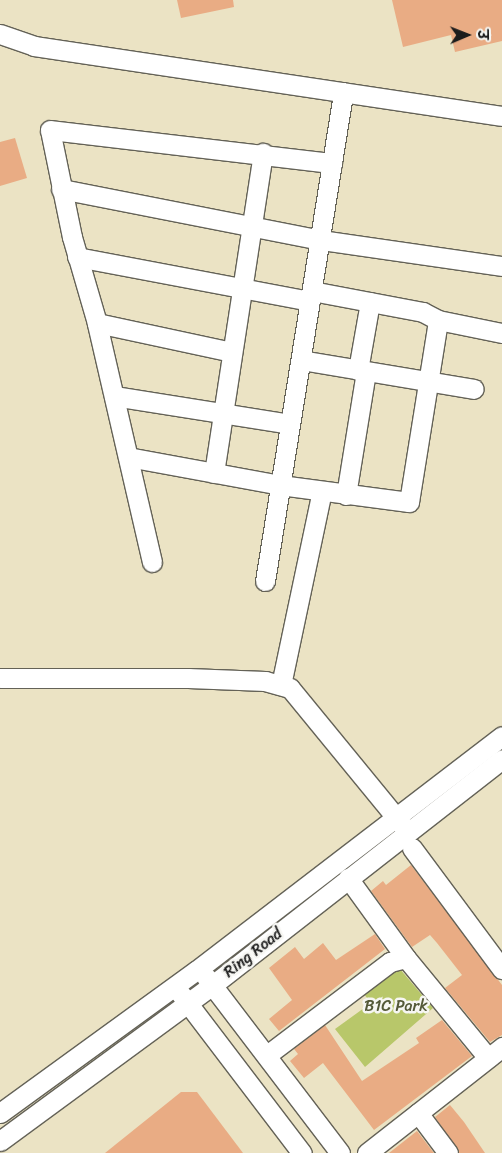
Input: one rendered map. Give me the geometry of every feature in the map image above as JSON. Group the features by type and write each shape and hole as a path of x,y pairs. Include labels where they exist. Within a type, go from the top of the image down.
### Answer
{"street":[{"path":"0,34 34,46 502,116"},
{"path":"265,581 321,240 343,92"},
{"path":"152,562 97,323 77,257 61,189 50,130 263,153 332,163"},
{"path":"214,473 250,226 263,153"},
{"path":"61,189 321,240 502,266"},
{"path":"77,257 241,288 370,302 423,312 438,320 502,333"},
{"path":"346,495 370,302"},
{"path":"128,457 280,485 404,503 413,498 431,383 438,320"},
{"path":"97,323 232,352"},
{"path":"301,360 474,389"},
{"path":"114,396 290,424"},
{"path":"281,685 322,491"},
{"path":"0,678 188,678 281,685 308,706 410,839 502,969"},
{"name":"Ring Road","path":"0,1113 197,970 502,736"},
{"name":"Ring Road","path":"0,1141 214,984 348,878 410,839 502,759"},
{"path":"348,878 406,958 495,1053 367,1153"},
{"path":"267,1055 390,962 406,958"},
{"path":"197,970 214,984 340,1153"},
{"path":"174,987 189,1001 302,1153"},
{"path":"418,1113 448,1153"}],"green space":[{"name":"B1C Park","path":"394,962 433,1008 365,1067 335,1029 371,1003 360,989"}],"building":[{"path":"177,0 233,0 234,7 181,18"},
{"path":"392,0 502,0 502,41 455,52 451,35 403,47"},
{"path":"15,138 27,178 0,186 0,142"},
{"path":"411,865 502,985 502,1035 490,1042 445,988 462,975 437,943 430,935 412,947 371,891 383,881 386,885"},
{"path":"375,934 385,949 279,1031 269,1019 292,1000 269,968 295,947 304,959 323,943 336,960"},
{"path":"442,1020 472,1056 374,1130 323,1063 304,1078 290,1061 298,1054 294,1049 325,1025 362,1081 419,1043 416,1038"},
{"path":"181,1092 197,1092 243,1153 105,1153"},
{"path":"450,1105 485,1153 459,1153 435,1117"},
{"path":"417,1131 434,1153 389,1153"}]}
